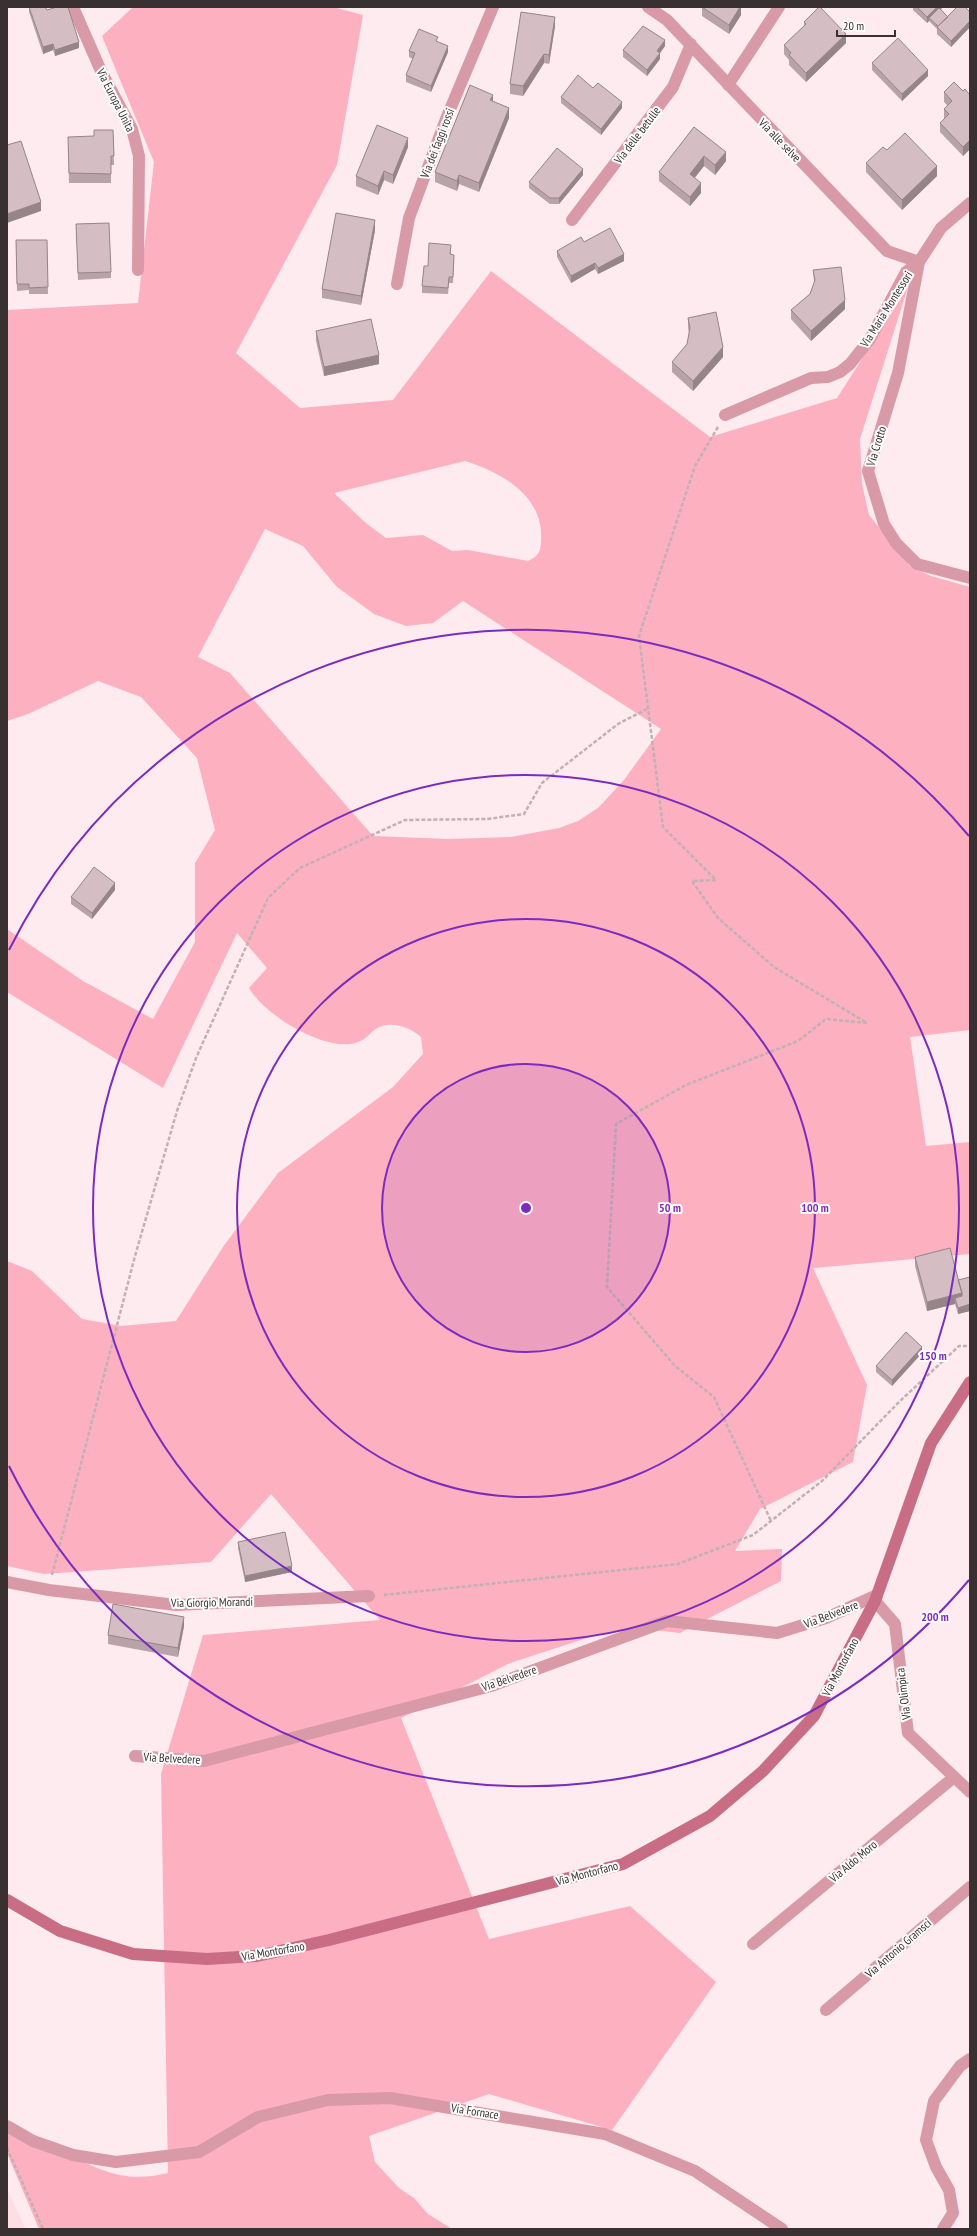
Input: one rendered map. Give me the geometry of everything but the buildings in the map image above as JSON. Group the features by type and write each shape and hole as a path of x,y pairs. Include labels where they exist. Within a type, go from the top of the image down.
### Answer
{"street":[{"name":"Via Europa Unita","path":"73,7 101,71 132,129 139,156 138,270"},
{"name":"Via dei faggi rossi","path":"397,284 409,218 446,119 493,7"},
{"name":"Via alle selve","path":"648,7 667,20 887,250 919,262"},
{"path":"728,85 779,7"},
{"name":"Via delle betulle","path":"572,220 673,87 690,44"},
{"path":"919,262 941,228 970,203"},
{"name":"Via Maria Montessori","path":"725,415 811,378 828,377 840,372 850,364 870,339 906,272 919,262"},
{"name":"Via Crotto","path":"919,262 898,373 868,471 884,524 896,543 917,564 970,578"},
{"name":"Via Montorfano","path":"7,1900 60,1931 132,1954 207,1959 257,1956 329,1940 623,1864 710,1816 763,1771 814,1716 876,1598 931,1443 970,1382"},
{"name":"Via Giorgio Morandi","path":"7,1582 49,1590 176,1604 369,1596"},
{"name":"Via Belvedere","path":"135,1756 204,1761 491,1686 667,1621 777,1633 826,1618 876,1598"},
{"name":"Via Olimpica","path":"876,1598 895,1624 908,1733 953,1778 970,1792"},
{"name":"Via Aldo Moro","path":"753,1944 953,1778"},
{"name":"Via Antonio Gramsci","path":"826,2010 970,1887"},
{"path":"947,2227 953,2213 949,2190 936,2167 926,2140 934,2101 960,2066 970,2059"},
{"name":"Via Fornace","path":"7,2126 33,2140 73,2155 116,2162 199,2152 258,2117 328,2100 390,2098 605,2134 695,2171 782,2229"}],"path":[{"path":"725,415 695,466 639,636 663,827 716,880 692,881 718,918 774,967 868,1023 826,1019 798,1041 686,1085 616,1124 608,1287 675,1366 714,1397 771,1521"},
{"path":"49,1590 135,1256 177,1111 196,1058 268,898 300,868 405,820 487,819 524,814 542,783 618,724 647,709"},
{"path":"369,1596 678,1564 753,1535 822,1481 899,1402 959,1346 970,1346"},
{"path":"7,2148 43,2229"}],"shaded area":[{"path":"133,7 333,7 363,15 337,165 236,353 300,408 393,400 491,271 710,437 837,398 908,287 860,439 862,484 869,515 910,566 931,576 970,587 970,1030 910,1037 926,1146 970,1142 970,1254 813,1268 867,1385 853,1462 760,1509 735,1551 782,1549 781,1581 680,1633 646,1629 620,1630 593,1636 510,1663 401,1718 489,1939 630,1906 716,1982 612,2130 489,2094 369,2136 375,2162 399,2188 414,2198 428,2214 452,2229 39,2229 7,2153 7,2132 116,2174 140,2177 168,2173 161,1774 203,1635 380,1620 271,1494 211,1562 44,1574 7,1566 7,1261 32,1271 82,1319 121,1326 176,1321 223,1247 278,1173 393,1087 423,1054 421,1037 416,1033 398,1025 385,1025 379,1027 357,1043 337,1044 323,1041 308,1035 279,1018 256,998 249,988 267,968 237,933 163,1088 7,992 7,929 83,981 153,1019 195,942 195,863 215,830 197,758 141,697 98,681 28,714 7,721 7,310 138,303 154,162 102,36","holes":["465,461 506,479 518,488 528,499 540,524 541,547 539,553 535,557 528,561 468,550 452,551 423,535 386,538 367,524 334,493","265,529 303,546 337,587 374,614 406,626 433,623 463,601 661,729 624,780 598,808 578,821 559,828 511,837 449,839 373,836 230,673 198,657"]},
{"path":"7,2189 26,2229 7,2229"}]}
